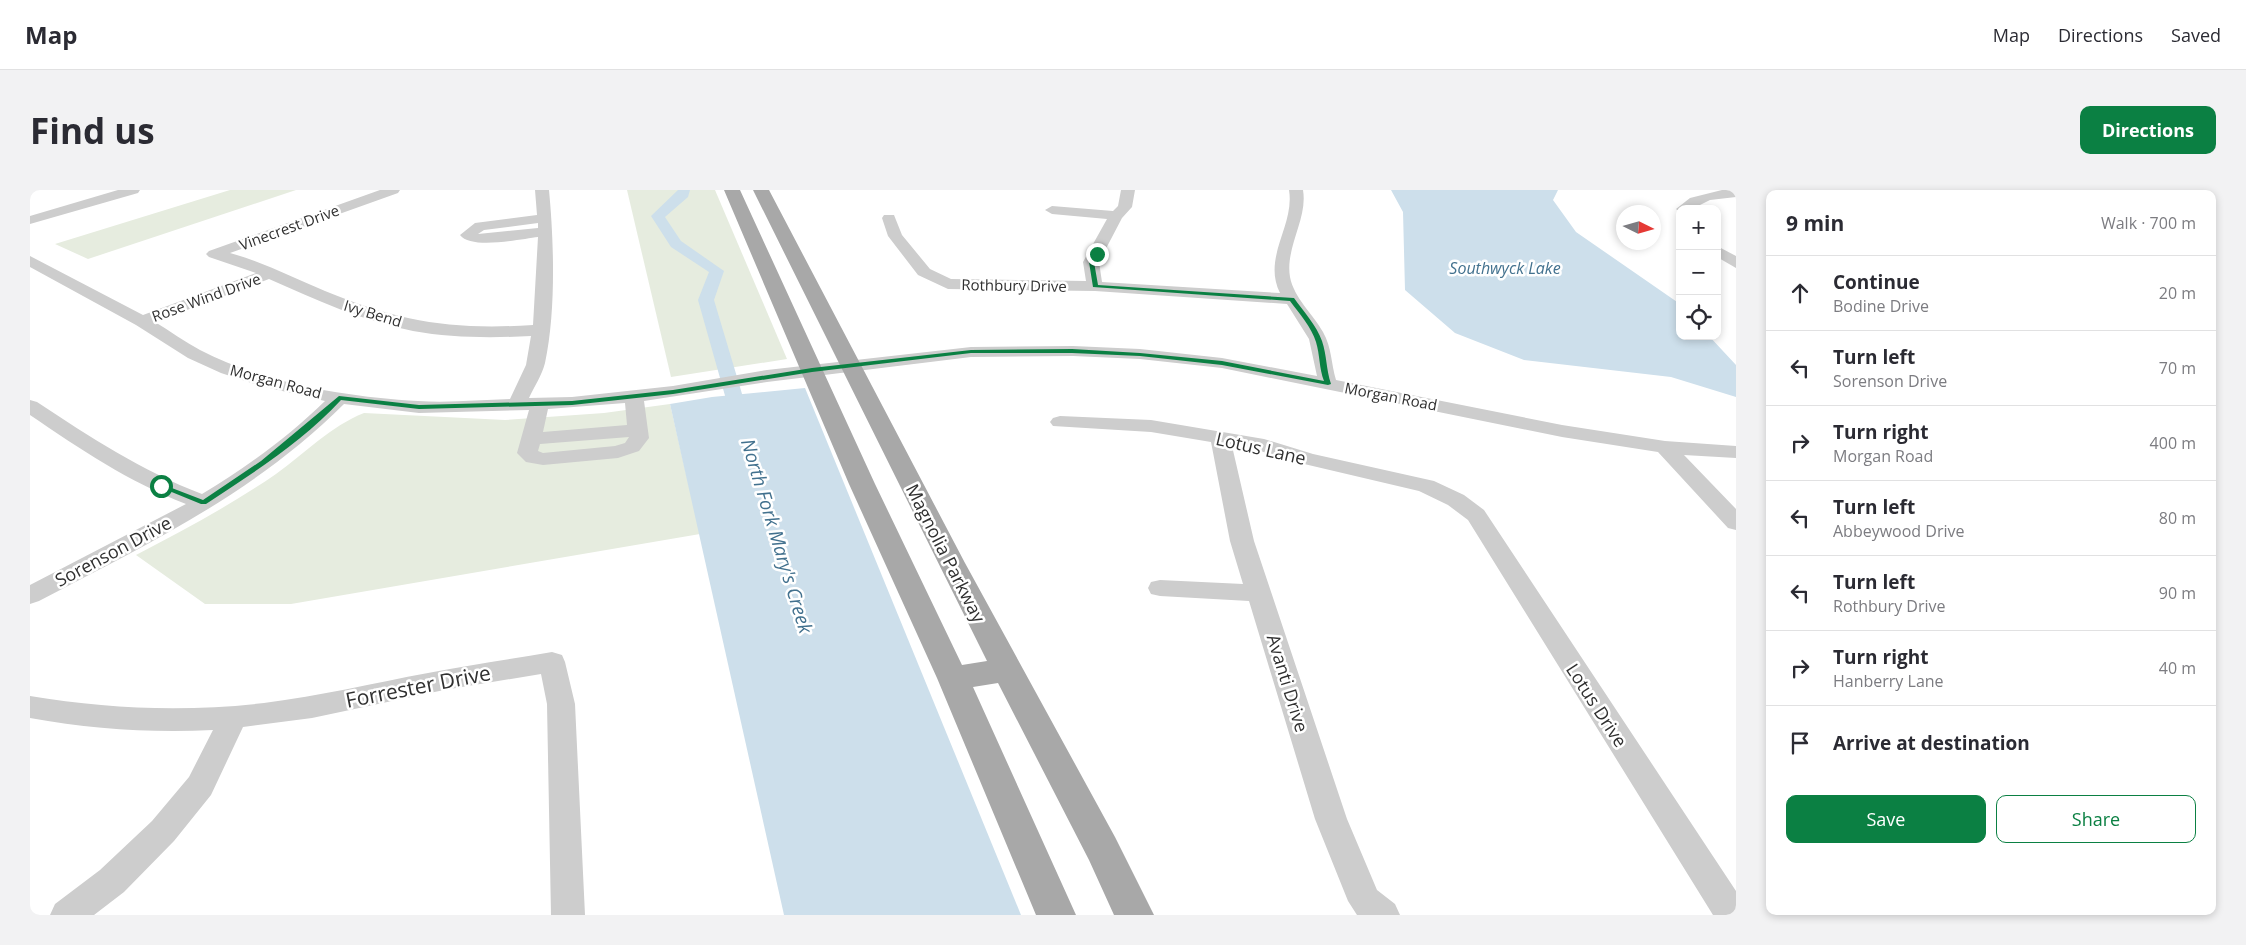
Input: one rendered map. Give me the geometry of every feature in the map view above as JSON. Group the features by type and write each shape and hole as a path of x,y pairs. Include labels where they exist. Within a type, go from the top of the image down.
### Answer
{"main road":[{"path":"732,190 862,484 952,678 1056,915"},
{"name":"Magnolia Parkway","path":"761,190 1007,670 1102,848 1134,915"},
{"path":"762,257 793,253"},
{"path":"952,678 1007,670"}],"street":[{"path":"84,190 104,198"},
{"path":"30,220 133,190"},
{"name":"Vinecrest Drive","path":"214,254 393,190"},
{"path":"516,406 535,365 541,330 545,225 542,190"},
{"path":"1095,286 1091,262 1116,216 1125,207 1128,190"},
{"path":"1296,190 1298,202 1283,254 1282,277 1292,299 1318,339 1323,356 1323,370 1328,384"},
{"path":"1688,205 1704,197 1736,193"},
{"path":"1052,210 1116,216"},
{"name":"Rothbury Drive","path":"889,218 895,236 924,272 948,284 1095,286 1292,299"},
{"path":"1721,253 1736,263"},
{"name":"Ivy Bend","path":"214,254 238,259 334,301 393,322 446,330 503,332 541,330"},
{"name":"Morgan Road","path":"30,261 142,321 194,354 228,369 275,384 339,398 419,407 516,406 634,396 812,370 971,352 1072,351 1140,354 1222,363 1562,431 1665,447 1736,452"},
{"name":"Rose Wind Drive","path":"142,321 270,274"},
{"path":"540,404 527,453 533,458 557,458 626,450 636,442 639,430 634,396"},
{"name":"Sorenson Drive","path":"30,595 204,503 263,463 327,412 339,398"},
{"path":"30,406 98,452 161,486 204,503"},
{"name":"Lotus Lane","path":"1060,422 1151,426 1264,445 1308,459 1426,486 1456,500"},
{"name":"Avanti Drive","path":"1220,437 1242,541 1331,819 1365,901 1383,915"},
{"path":"1665,447 1736,524"},
{"name":"Lotus Drive","path":"1456,500 1476,515 1732,915"},
{"path":"1160,588 1260,593"},
{"name":"Forrester Drive","path":"30,707 70,715 108,718 153,719 234,716 294,710 552,662 560,704 568,915"},
{"path":"67,915 112,881 163,831 200,786 234,716"}],"shaded area":[{"path":"230,190 296,190 88,259 55,244"},
{"path":"627,190 715,190 787,359 671,377"},
{"path":"670,404 700,534 291,604 205,604 136,555 190,527 242,496 276,474 329,432 364,413 505,420 604,413"}],"water":[{"name":"Southwyck Lake","path":"1391,190 1558,190 1553,200 1576,232 1676,301 1676,340 1713,340 1736,365 1736,397 1671,377 1524,360 1455,333 1405,290 1403,212"},
{"path":"805,388 1021,915 784,915 670,404 712,397"}],"waterway":[{"name":"North Fork Mary's Creek","path":"684,190 683,194 658,216 676,244 717,271 706,300 742,424"}],"route":[{"path":"161,486 204,503 263,463 298,436 327,412 339,398 419,407 516,406 572,403 673,392 812,370 971,352 1072,351 1140,354 1222,363 1328,384 1323,370 1323,356 1318,339 1292,299 1095,286 1091,262 1097,254"}]}
